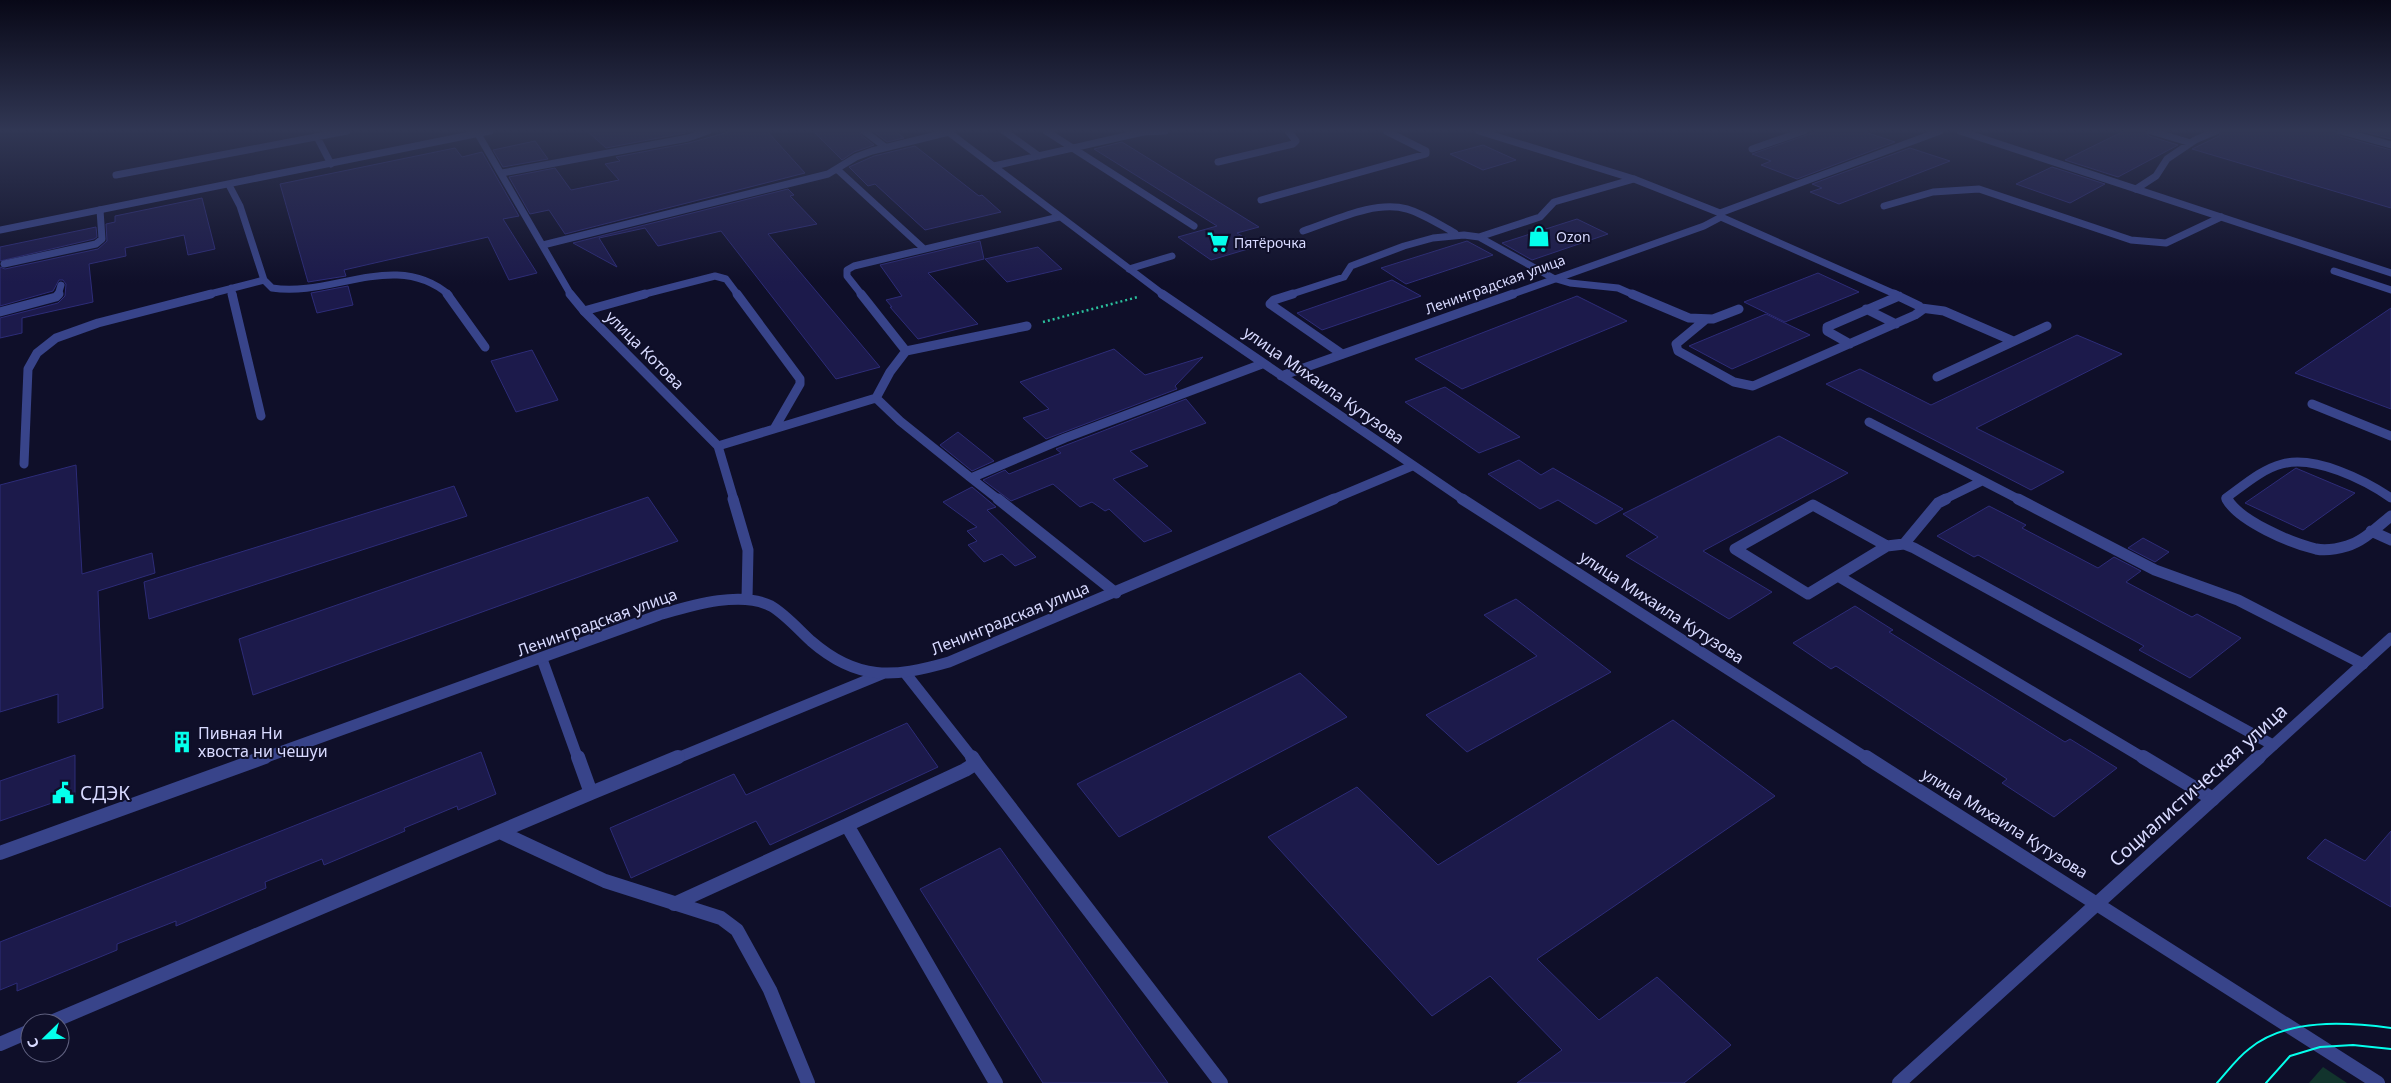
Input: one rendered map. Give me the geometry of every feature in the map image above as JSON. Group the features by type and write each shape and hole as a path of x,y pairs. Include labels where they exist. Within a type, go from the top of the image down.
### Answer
{"street":[{"path":"0,230 242,182"},
{"name":"улица Котова","path":"506,182 514,199 543,245 565,287 584,311 718,446 748,550 747,599"},
{"path":"543,245 796,182"},
{"path":"850,182 923,248"},
{"name":"улица Михаила Кутузова","path":"1013,182 1059,218 1160,292 1412,466 1708,658 2098,903 2378,1083"},
{"path":"1124,182 1194,226"},
{"path":"1261,200 1327,182"},
{"path":"1479,237 1540,217 1545,214 1549,204 1554,202 1625,182"},
{"path":"1640,182 1720,215 1921,308 1944,311 2013,341"},
{"name":"Ленинградская улица","path":"1281,376 1704,226 1720,215 1808,182"},
{"path":"2113,182 2391,273"},
{"path":"2136,189 2147,182"},
{"path":"229,184 240,206 264,280 268,285 278,289 395,275 424,277 440,286 450,296 485,347"},
{"path":"1884,206 1933,192 1979,189 2131,240 2158,244 2166,243 2221,217"},
{"path":"1303,231 1375,209 1396,207 1407,209 1456,234"},
{"path":"4,264 96,244 102,239 100,210"},
{"path":"906,351 846,273 849,268 923,248 1059,218"},
{"path":"1342,354 1270,304 1274,300 1344,277 1352,266 1360,262 1443,234 1479,237 1553,278 1580,284 1610,286 1682,315 1706,320"},
{"path":"1129,269 1172,256"},
{"path":"2334,271 2391,290"},
{"path":"584,311 697,279 714,276 726,279 800,379 800,384 774,429"},
{"path":"24,464 28,369 37,353 45,346 56,338 98,323 264,280"},
{"path":"0,312 56,297 60,293 61,285"},
{"path":"231,288 261,416"},
{"path":"1850,344 1832,335 1827,331 1827,327 1898,296"},
{"path":"1738,309 1706,320 1682,337 1675,347 1683,355 1741,385 1753,386 1896,324 1919,313 1922,310 1921,308"},
{"path":"1866,309 1896,324"},
{"path":"718,446 876,398 890,372 906,351 970,340 1028,326"},
{"path":"1938,377 2047,326"},
{"path":"971,478 1065,438 1262,364"},
{"path":"876,398 900,421 1116,593"},
{"path":"2312,404 2391,436"},
{"path":"1869,422 2155,570 2238,600 2363,664"},
{"path":"2391,498 2377,489 2321,464 2302,460 2288,461 2269,469 2226,498 2230,506 2246,518 2299,543 2317,549 2342,548 2353,544 2391,516"},
{"name":"Ленинградская улица","path":"0,853 682,608 716,601 747,599 771,606 829,657 840,663 882,674 906,674 948,662 1116,593 1412,466"},
{"path":"1904,544 1938,504 1982,481"},
{"path":"1887,546 1813,505 1734,549 1808,594 1887,546 1904,544 2272,745"},
{"path":"2371,531 2391,540"},
{"path":"1838,576 2213,799"},
{"name":"Социалистическая улица","path":"1899,1083 2391,638"},
{"path":"542,659 591,793"},
{"path":"70,1014 591,793 882,674"},
{"path":"906,674 1221,1083"},
{"path":"674,904 965,770 976,763"},
{"path":"847,825 996,1083"},
{"path":"500,832 605,881 721,918 737,930 770,990 808,1083"},
{"path":"0,1044 20,1035"}],"path":[{"path":"1028,326 1160,292"}],"green space":[{"path":"2323,1067 2347,1083 2309,1083"}],"building":[{"path":"292,182 499,182 519,216 503,219 537,273 509,280 488,237 344,270 346,276 308,282 280,184"},
{"path":"512,182 565,182 571,190 612,182 771,182 565,234 549,210 530,214"},
{"path":"864,182 960,182 979,196 982,195 1001,212 925,230 875,184 868,186"},
{"path":"1146,182 1186,182 1259,227 1237,233 1258,246 1211,260 1178,237 1217,226"},
{"path":"1819,182 1897,182 1839,204 1810,192 1822,188 1812,184"},
{"path":"2021,182 2097,182 2105,184 2070,203 2016,184"},
{"path":"2302,182 2391,182 2391,208"},
{"path":"788,189 794,195 790,196 817,224 768,234 880,367 836,379 721,231 658,246 645,228 599,238 617,267 573,243"},
{"path":"202,198 215,249 188,255 184,235 125,248 126,256 89,264 93,302 22,318 22,333 0,338 0,318 58,303 65,296 66,284 63,280 59,280 53,291 0,306 0,267 5,269 98,249 107,241 106,224 115,222 115,216"},
{"path":"1577,219 1608,234 1532,260 1502,243"},
{"path":"96,227 97,237 94,239 0,261 0,247"},
{"path":"980,241 984,259 928,273 978,324 918,339 886,300 902,296 880,265"},
{"path":"1467,241 1493,255 1406,284 1381,268"},
{"path":"1038,247 1062,269 1007,282 985,259"},
{"path":"1818,273 1859,292 1785,322 1744,302"},
{"path":"1392,280 1421,296 1322,330 1297,313"},
{"path":"348,286 353,305 317,313 311,293"},
{"path":"1577,296 1627,321 1462,389 1415,359"},
{"path":"2391,308 2391,409 2295,373"},
{"path":"1766,314 1810,335 1732,369 1689,346"},
{"path":"2077,335 2122,354 1976,428 2064,472 2031,490 1826,384 1860,369 1931,405"},
{"path":"1114,349 1145,375 1203,357 1175,386 1177,389 1046,439 1023,418 1049,409 1020,382"},
{"path":"532,350 558,400 516,412 491,361"},
{"path":"1445,387 1520,437 1479,453 1405,402"},
{"path":"1186,399 1206,423 1130,451 1148,466 1113,479 1172,531 1144,542 1109,509 1105,511 1092,502 1080,507 1053,484 1011,501 983,480 1005,470 1009,474 1061,453 1056,449"},
{"path":"958,432 994,461 972,471 940,445"},
{"path":"1779,436 1848,473 1703,551 1772,592 1729,619 1626,556 1658,537 1623,514"},
{"path":"1519,460 1541,475 1553,468 1623,509 1596,524 1558,500 1540,509 1488,474"},
{"path":"76,465 82,574 152,553 155,573 98,591 103,708 58,723 58,694 0,712 0,485"},
{"path":"2296,468 2355,493 2303,530 2245,503"},
{"path":"454,486 467,516 149,619 144,582"},
{"path":"972,487 996,507 987,510 1036,557 1015,566 1002,554 984,562 968,545 977,541 967,531 977,527 943,502"},
{"path":"648,497 678,541 253,695 239,639"},
{"path":"1989,506 2026,525 2022,528 2098,568 2114,557 2141,571 2126,582 2192,617 2197,614 2241,638 2190,678 2139,650 2144,646 1978,555 1974,557 1937,536"},
{"path":"2143,538 2169,552 2155,562 2128,548"},
{"path":"1516,599 1611,672 1467,752 1426,715 1537,656 1484,615"},
{"path":"1855,606 1893,630 1889,632 2065,742 2070,739 2117,768 2054,817 2002,783 2007,779 1836,666 1831,669 1793,643"},
{"path":"1300,673 1347,717 1119,837 1077,784"},
{"path":"1673,720 1775,796 1537,959 1599,1020 1657,977 1731,1045 1684,1083 1517,1083 1562,1050 1490,976 1432,1016 1268,837 1357,787 1438,865"},
{"path":"907,723 938,767 770,845 756,821 631,878 610,828 734,774 746,795"},
{"path":"481,752 496,794 458,810 457,806 404,828 405,831 324,865 322,859 265,882 266,888 176,926 176,921 117,944 117,950 17,991 17,983 0,990 0,942"},
{"path":"75,755 75,795 0,821 0,781"},
{"path":"2391,831 2391,907 2307,858 2325,839 2365,861"},
{"path":"1000,848 1168,1083 1043,1083 920,889"}],"tram line":[{"path":"2217,1083 2249,1049 2264,1039 2280,1032 2298,1027 2336,1024 2391,1028"},
{"path":"2266,1083 2290,1056 2320,1047 2353,1045 2391,1049"}],"place":[{"name":"Ozon","path":"1539,236"},
{"name":"Пятёрочка","path":"1218,242"},
{"name":"Пивная Ни хвоста ни чешуи","path":"182,742"},
{"name":"СДЭК","path":"63,793"}]}
